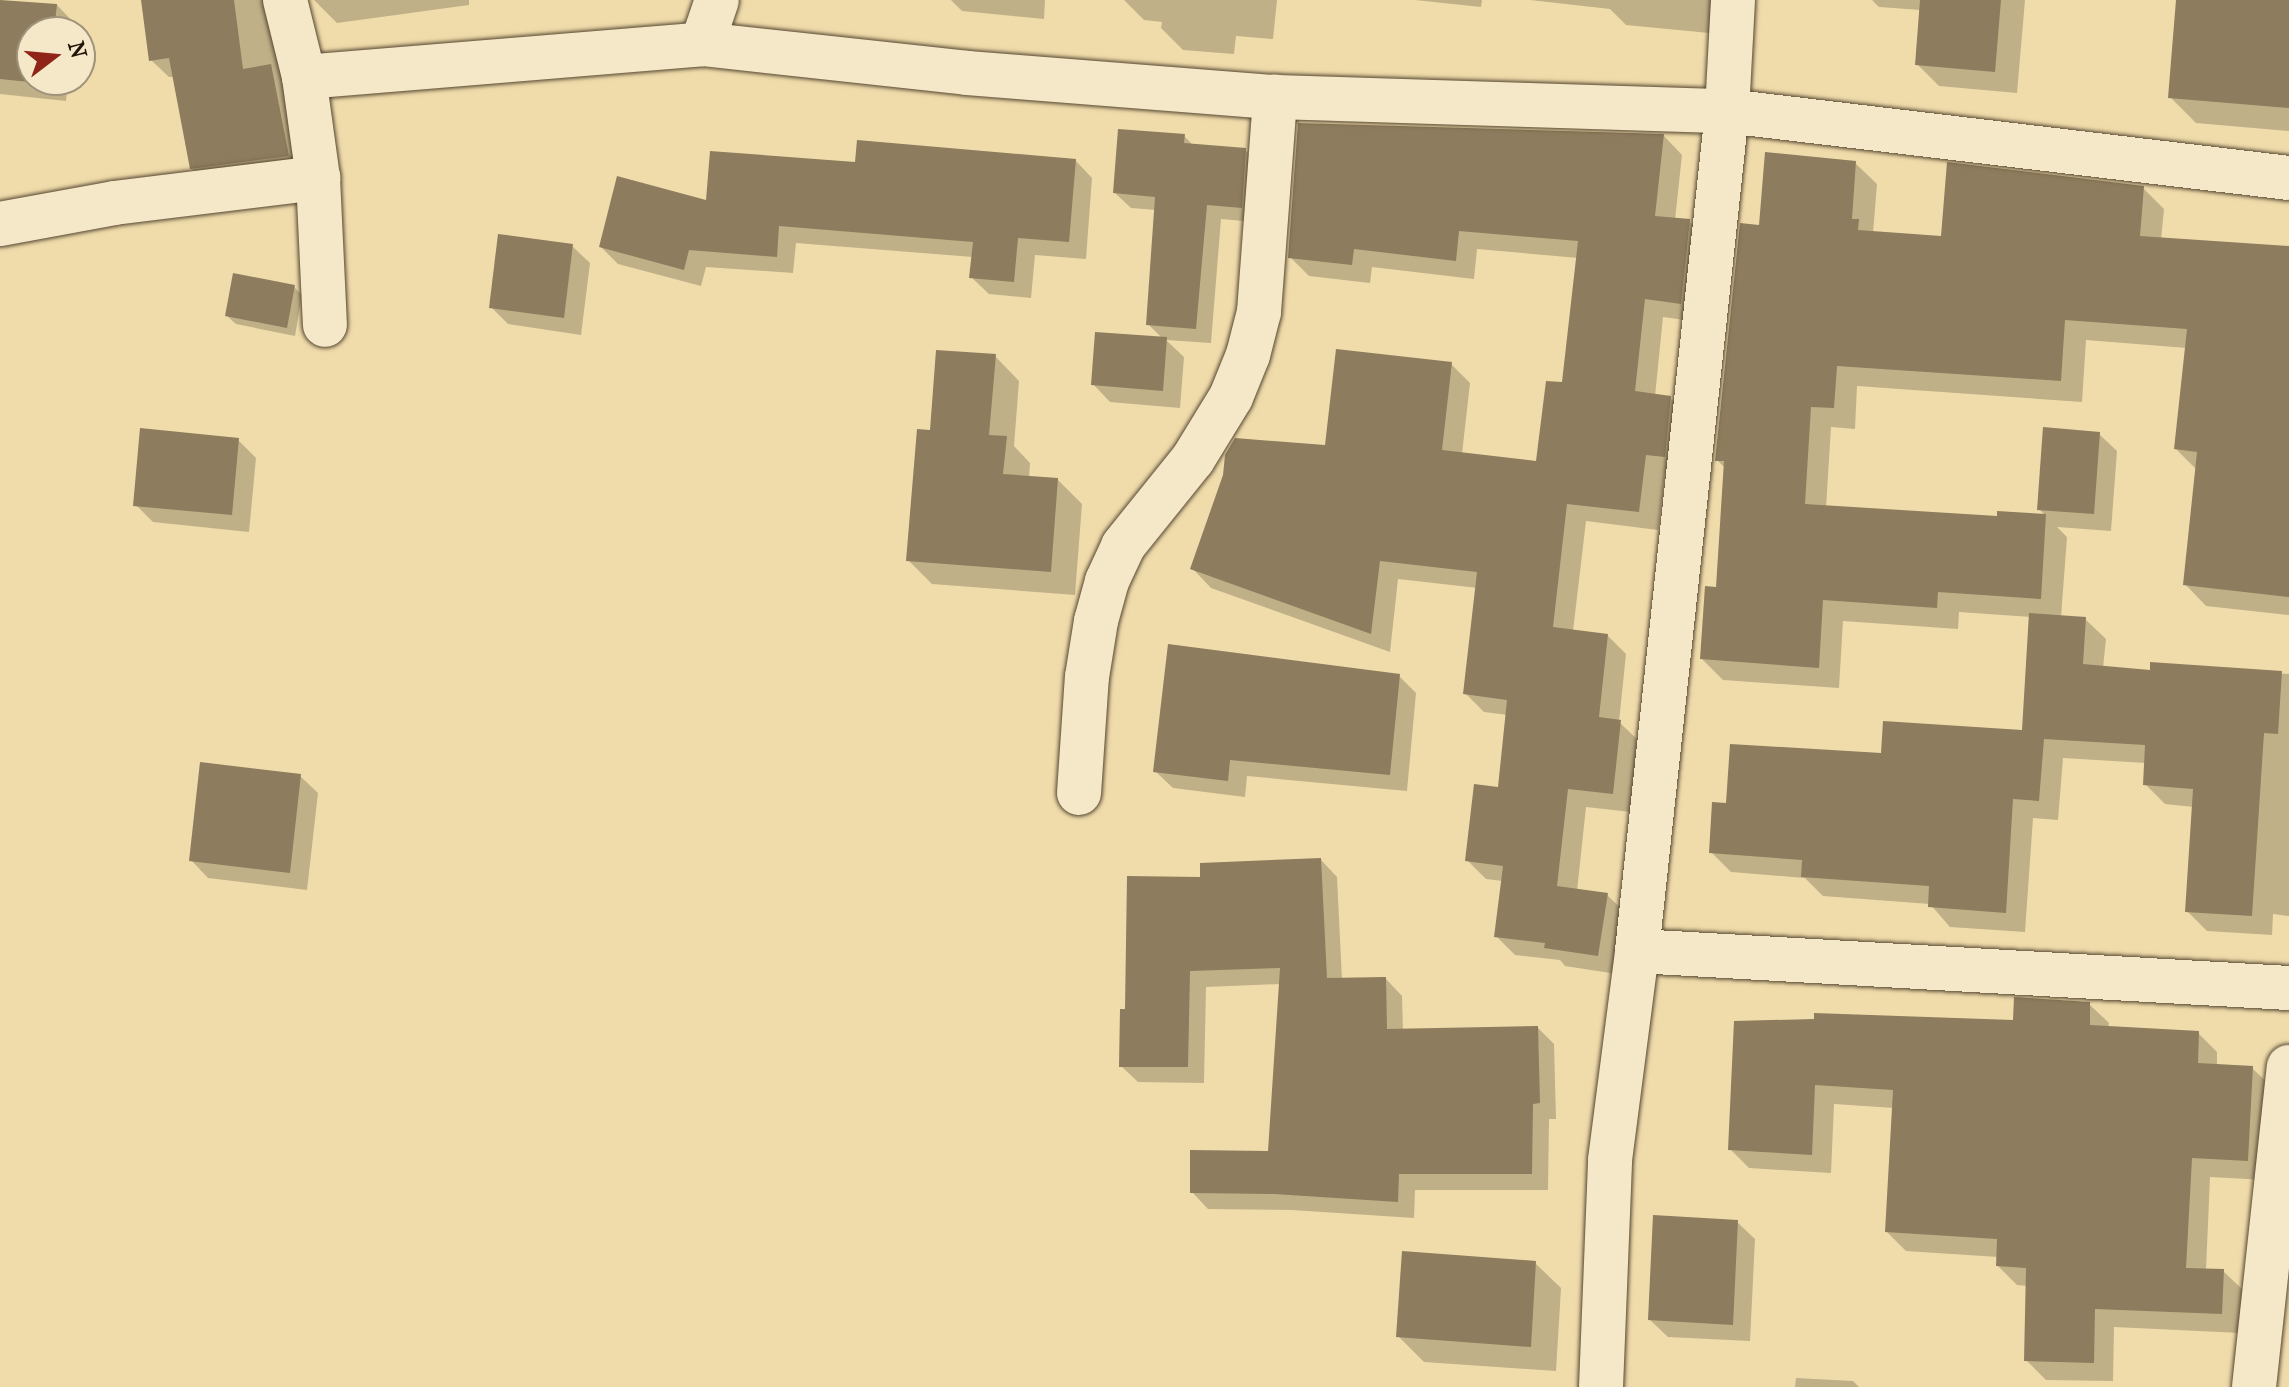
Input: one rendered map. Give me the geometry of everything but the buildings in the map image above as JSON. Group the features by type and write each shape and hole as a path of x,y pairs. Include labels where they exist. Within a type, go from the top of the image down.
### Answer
{"street":[{"path":"285,0 304,77 318,178 325,325"},
{"path":"702,44 717,0"},
{"path":"1601,1387 1610,1160 1637,951 1727,111 1733,0"},
{"path":"304,77 702,44 967,73 1275,97 1727,111 2289,178"},
{"path":"1079,793 1087,677 1096,621 1107,581 1123,546 1208,434 1231,397 1248,355 1259,312 1275,97"},
{"path":"0,224 114,203 318,178"},
{"path":"1637,951 2289,988"},
{"path":"2254,1387 2289,1067"}]}
